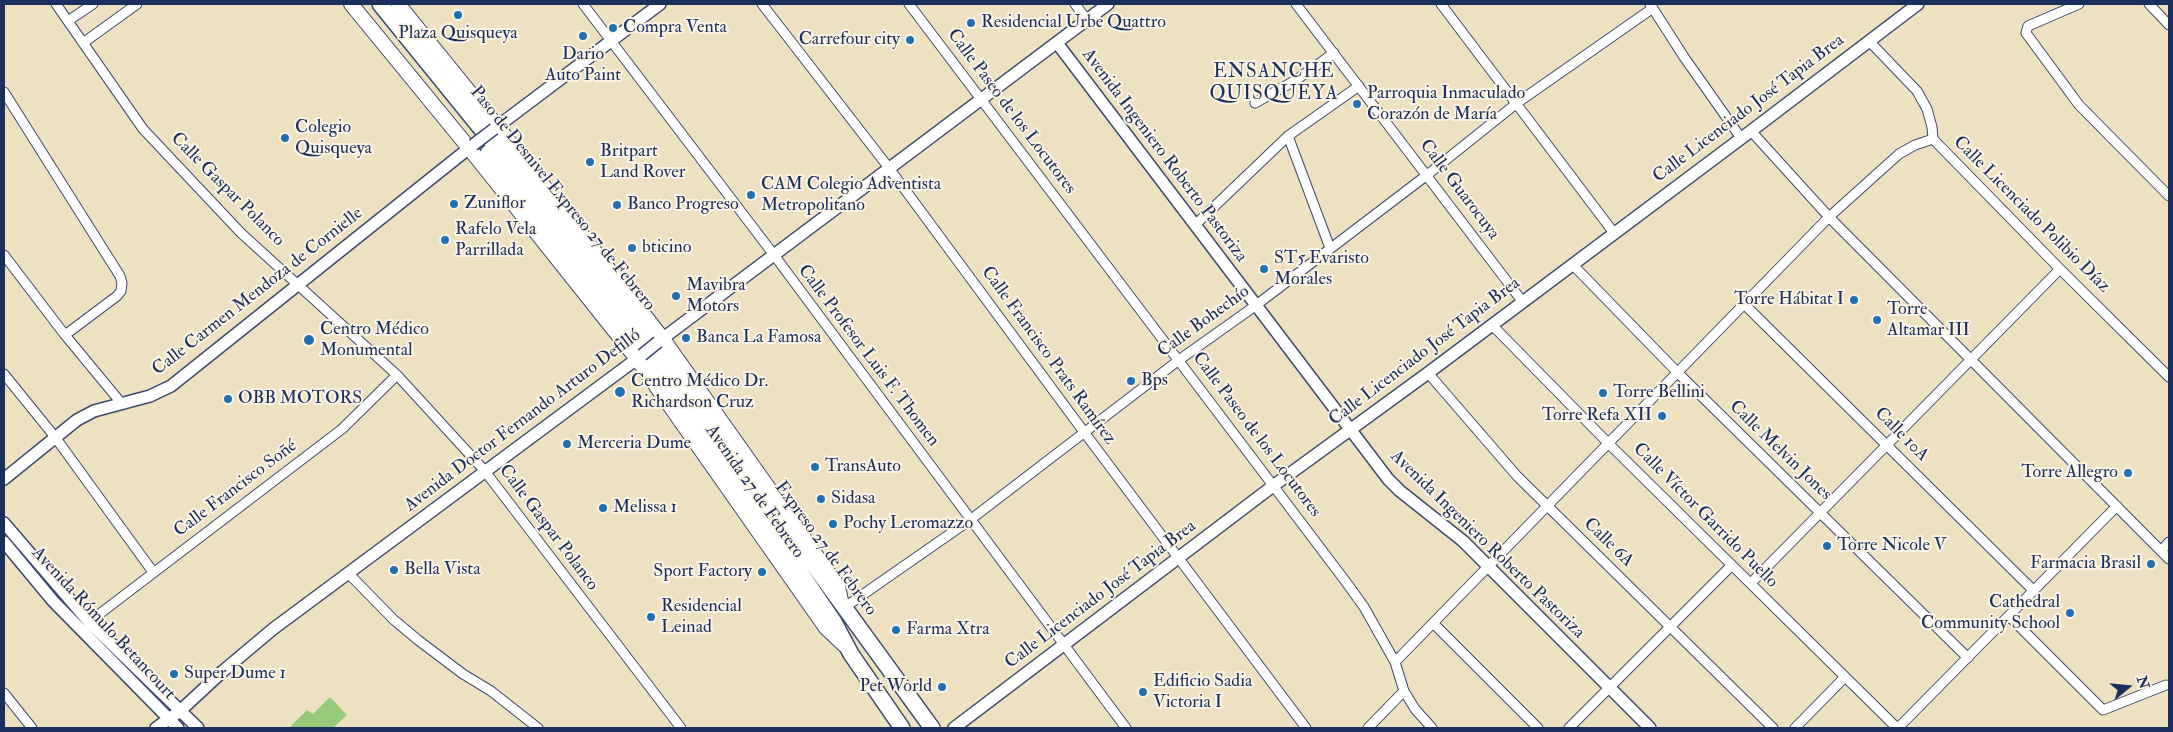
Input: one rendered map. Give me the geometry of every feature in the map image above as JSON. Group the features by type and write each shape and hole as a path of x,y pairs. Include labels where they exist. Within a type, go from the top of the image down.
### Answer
{"highway":[{"path":"368,4 399,35"},
{"path":"380,4 399,35"},
{"name":"Paso de Desnivel Expreso 27 de Febrero","path":"399,35 628,328 682,393"},
{"name":"Expreso 27 de Febrero","path":"682,393 843,604 932,728"},
{"name":"Expreso 27 de Febrero","path":"682,393 834,622 847,648 902,728"}],"main road":[{"name":"Avenida 27 de Febrero","path":"351,4 471,146 639,357 826,628 847,648"},
{"name":"Avenida 27 de Febrero","path":"402,5 495,128 661,340 838,586 843,604"}],"street":[{"name":"Calle Gaspar Polanco","path":"56,4 143,129 234,225 397,375 484,470 681,728"},
{"path":"68,21 93,4"},
{"path":"83,44 137,4"},
{"name":"Calle Profesor Luis F. Thomen","path":"583,4 774,256 1126,728"},
{"path":"495,128 660,4"},
{"name":"Calle Francisco Prats Ramírez","path":"762,4 889,168 1306,728"},
{"name":"Calle Paseo de los Locutores","path":"909,4 1364,607 1395,662 1404,691 1415,709 1432,728"},
{"path":"1075,4 1087,20"},
{"name":"Avenida Doctor Fernando Arturo Defilló","path":"156,728 180,711 223,670 273,629 484,470 774,256 1108,4"},
{"name":"Calle Guarocuya","path":"1296,4 1522,301"},
{"path":"1441,4 1614,233"},
{"name":"Calle Licenciado José Tapia Brea","path":"954,728 1273,486 1428,374 1522,301 1918,4"},
{"path":"2079,4 2028,26 2026,33 2079,105 2169,196"},
{"path":"2149,4 2165,14 2169,25"},
{"path":"1652,6 1692,70 1741,138"},
{"name":"Calle Bohechío","path":"843,604 970,520 1179,360 1255,306 1427,175 1517,103 1652,6"},
{"name":"Calle Licenciado Polibio Díaz","path":"1869,42 1917,91 1926,109 1932,127 1933,139 2169,377"},
{"name":"Avenida Ingeniero Roberto Pastoriza","path":"1057,43 1388,479 1400,491 1463,541 1650,728"},
{"path":"1255,103 1296,80 1334,53"},
{"path":"1194,225 1288,136 1359,86"},
{"path":"4,92 120,276 122,283 121,291 116,296 65,335"},
{"name":"Calle Carmen Mendoza de Cornielle","path":"4,479 77,420 94,411 150,396 171,386 495,128"},
{"path":"1751,131 1829,217 2169,559"},
{"path":"1288,136 1330,248"},
{"path":"1395,662 1829,217 1900,154 1915,145 1933,139"},
{"path":"4,255 65,335 122,404"},
{"name":"Calle Melvin Jones","path":"1572,264 1678,373 1968,658"},
{"path":"1751,583 2060,269"},
{"name":"Calle 10A","path":"1744,304 1888,444 2034,591"},
{"name":"Calle Víctor Garrido Puello","path":"1492,325 1609,444 1898,728"},
{"path":"4,374 55,436 153,572"},
{"name":"Calle 6A","path":"1428,374 1517,476 1773,728"},
{"name":"Calle Francisco Soñé","path":"89,622 342,429 397,375"},
{"path":"1898,728 2117,506"},
{"name":"Avenida Rómulo Betancourt","path":"4,523 89,622 198,728"},
{"name":"Avenida Rómulo Betancourt","path":"4,542 53,601 178,728"},
{"path":"2161,550 2169,542"},
{"path":"1569,728 1672,628 1732,565"},
{"path":"348,573 394,620 418,640 442,659 516,709 538,728"},
{"path":"2009,616 2103,710 2166,684"},
{"path":"1433,623 1538,728"},
{"path":"1795,728 1845,677"},
{"path":"1368,728 1404,691"},
{"path":"4,692 32,728"}],"green space":[{"path":"330,697 347,715 333,728 289,728 307,710 313,714"}],"place":[{"name":"Plaza Quisqueya","path":"458,15"},
{"name":"Residencial Urbe Quattro","path":"971,23"},
{"name":"Compra Venta","path":"613,28"},
{"name":"Dario Auto Paint","path":"583,36"},
{"name":"Carrefour city","path":"910,40"},
{"name":"Parroquia Inmaculado Corazón de María","path":"1357,104"},
{"name":"Colegio Quisqueya","path":"285,138"},
{"name":"Britpart Land Rover","path":"590,162"},
{"name":"CAM Colegio Adventista Metropolitano","path":"751,195"},
{"name":"Zuniflor","path":"454,204"},
{"name":"Banco Progreso","path":"617,205"},
{"name":"Rafelo Vela Parrillada","path":"445,240"},
{"name":"bticino","path":"632,248"},
{"name":"ST5 Evaristo Morales","path":"1264,269"},
{"name":"Mavibra Motors","path":"676,296"},
{"name":"Torre Hábitat I","path":"1854,300"},
{"name":"Torre Altamar III","path":"1877,320"},
{"name":"Banca La Famosa","path":"686,338"},
{"name":"Centro Médico Monumental","path":"309,340"},
{"name":"Bps","path":"1131,381"},
{"name":"Centro Médico Dr. Richardson Cruz","path":"620,392"},
{"name":"Torre Bellini","path":"1603,393"},
{"name":"OBB MOTORS","path":"228,399"},
{"name":"Torre Refa XII","path":"1662,416"},
{"name":"Merceria Dume","path":"567,444"},
{"name":"TransAuto","path":"815,467"},
{"name":"Torre Allegro","path":"2128,473"},
{"name":"Sidasa","path":"821,499"},
{"name":"Melissa 1","path":"603,508"},
{"name":"Pochy Leromazzo","path":"833,524"},
{"name":"Torre Nicole V","path":"1827,546"},
{"name":"Farmacia Brasil","path":"2151,564"},
{"name":"Bella Vista","path":"394,570"},
{"name":"Sport Factory","path":"762,572"},
{"name":"Cathedral Community School","path":"2070,613"},
{"name":"Residencial Leinad","path":"651,617"},
{"name":"Farma Xtra","path":"896,630"},
{"name":"Super Dume 1","path":"174,674"},
{"name":"Pet World","path":"942,687"},
{"name":"Edificio Sadia Victoria I","path":"1143,692"}],"district":[{"name":"ENSANCHE QUISQUEYA","path":"1274,84"}]}
